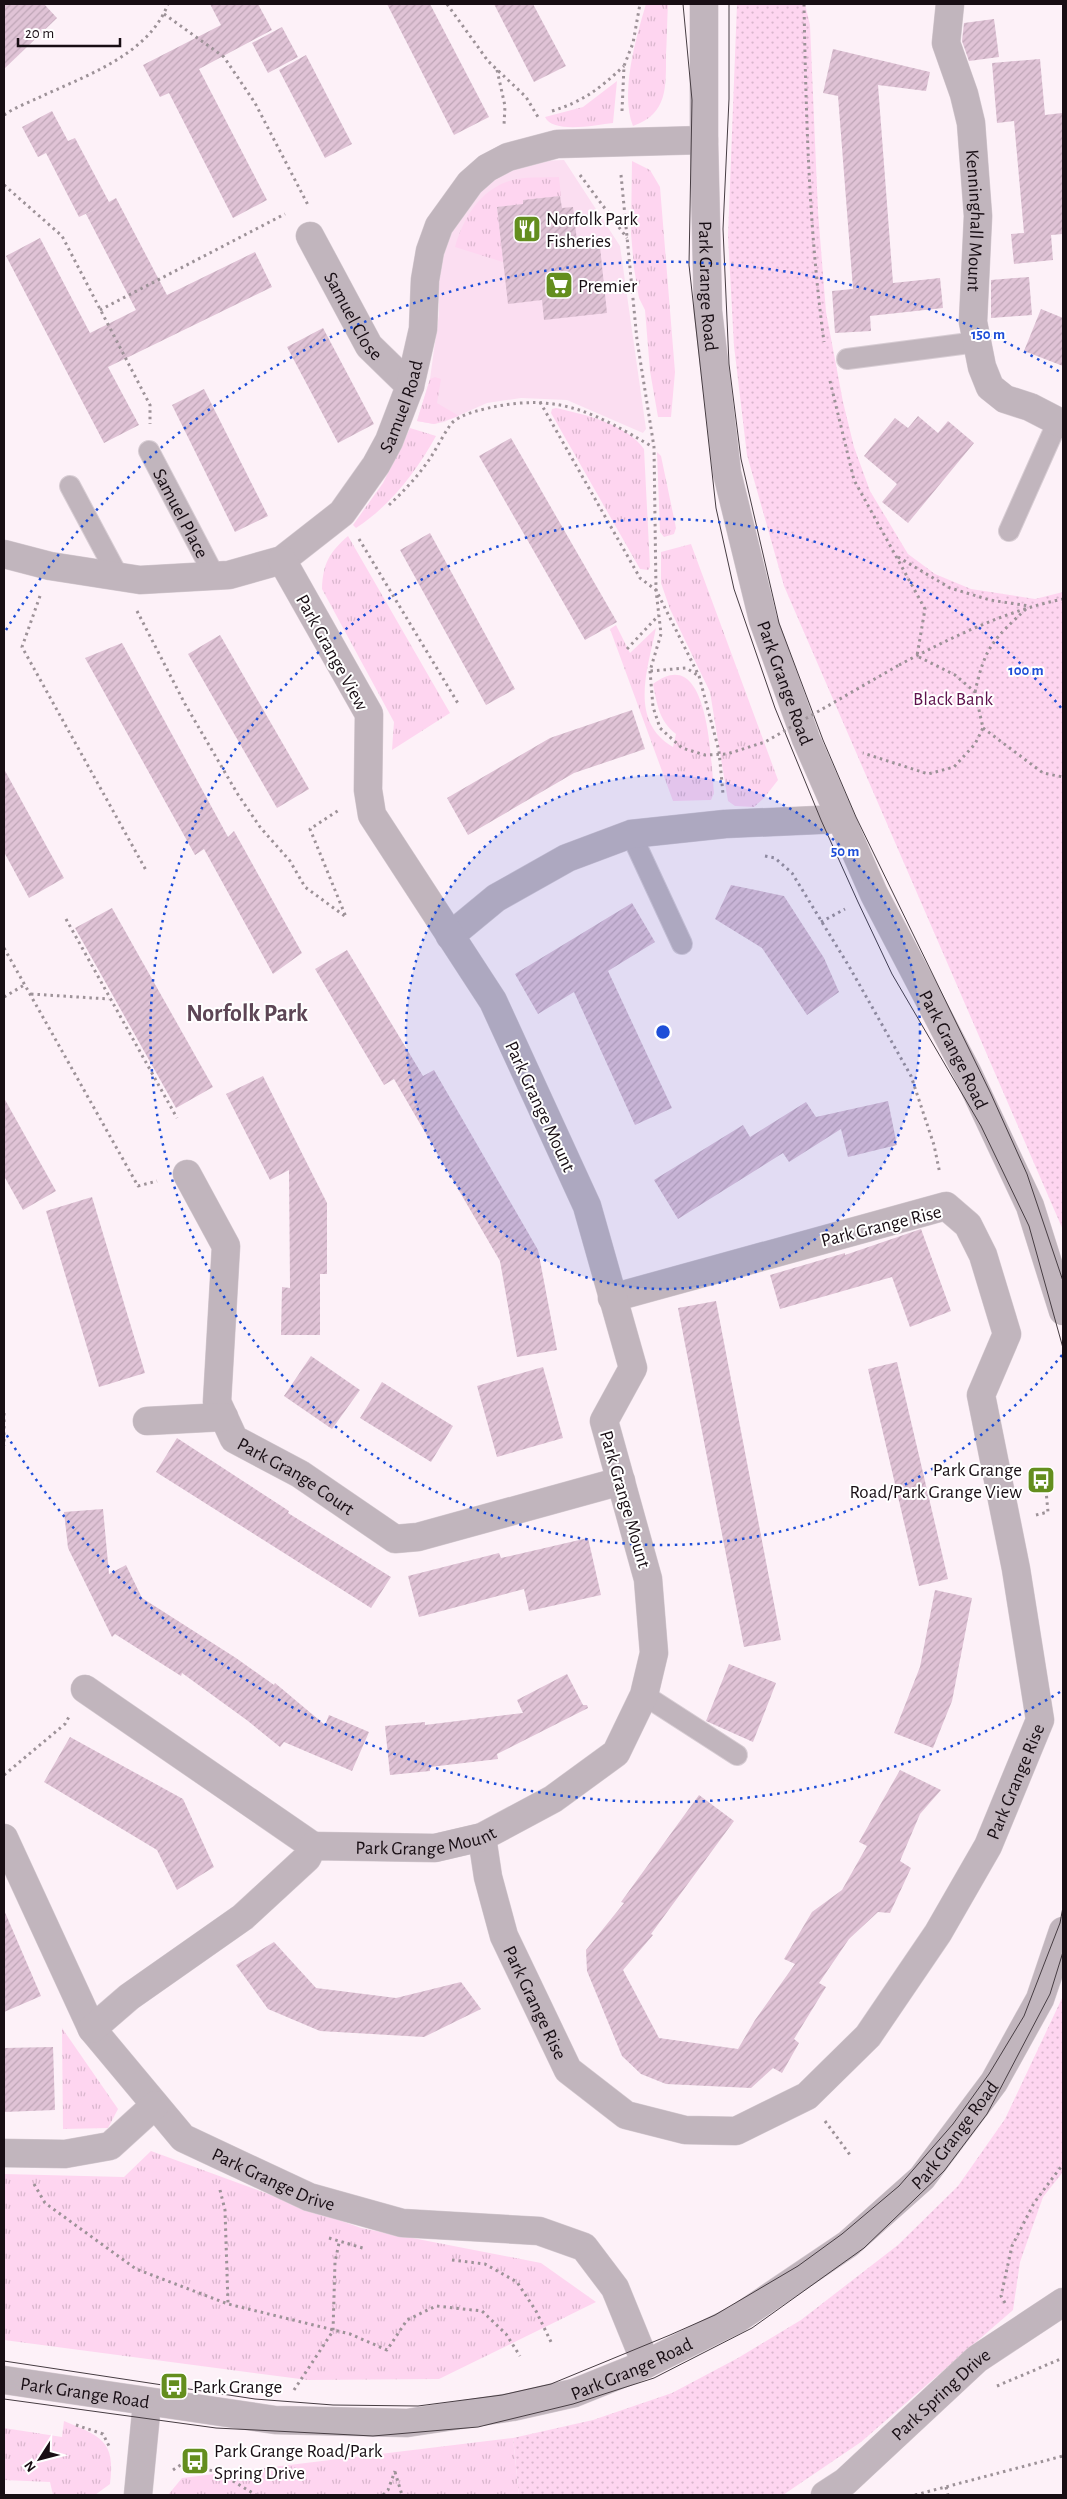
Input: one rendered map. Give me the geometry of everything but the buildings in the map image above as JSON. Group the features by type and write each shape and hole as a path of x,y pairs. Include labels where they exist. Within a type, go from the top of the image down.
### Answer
{"street":[{"name":"Park Grange Road","path":"704,4 704,140 708,310 727,474 762,620 806,739 840,819 895,939 967,1072 1030,1206 1063,1311"},
{"name":"Kenninghall Mount","path":"950,4 946,42 964,94 971,123 978,216 973,322 982,367 990,387 1005,399 1030,408 1061,423"},
{"name":"Samuel Road","path":"4,554 50,566 140,580 229,574 282,560 342,514 376,465 389,441 410,386 423,329 425,280 430,251 439,226 470,183 487,168 508,157 557,144 620,144 704,140"},
{"name":"Samuel Close","path":"310,236 370,346 410,386"},
{"name":"Park Grange View","path":"282,560 369,714 368,790 372,815 450,936"},
{"path":"450,936 496,898 527,880 567,858 631,834 725,824 840,819"},
{"name":"Park Grange Mount","path":"313,1846 435,1848 482,1837 553,1799 616,1753 644,1695 654,1653 648,1579 604,1421 632,1368 587,1206 493,1001 450,936"},
{"name":"Park Grange Court","path":"187,1174 226,1246 217,1402 234,1439 300,1474 396,1539 418,1537 621,1481"},
{"name":"Park Grange Rise","path":"482,1837 488,1877 504,1936 568,2070 626,2115 685,2130 736,2131 807,2096 868,2036 938,1933 988,1846 1040,1720 1016,1568 981,1395 1006,1334 983,1255 968,1225 946,1206 612,1298"},
{"path":"147,1421 224,1417"},
{"path":"85,1689 313,1846 307,1858 243,1917 130,1998 92,2029"},
{"name":"Park Grange Drive","path":"4,1838 92,2029 182,2138 309,2197 402,2223 539,2231 584,2247 615,2288 646,2364"},
{"name":"Park Grange Road","path":"4,2380 275,2420 407,2423 512,2407 574,2393 646,2364 745,2314 848,2244 922,2178 994,2082 1040,1999 1063,1930"},
{"path":"10,2153 65,2154 110,2146 155,2105"},
{"name":"Park Spring Drive","path":"825,2495 844,2482 977,2359 1063,2302"},
{"path":"138,2495 147,2402"}],"lane":[{"path":"848,359 976,342"},
{"path":"1009,531 1061,423"},
{"name":"Samuel Place","path":"150,451 214,575"},
{"path":"70,486 118,576"},
{"path":"631,834 682,944"},
{"path":"644,1695 737,1755"}],"path":[{"path":"4,115 108,64 145,40 164,14 168,4"},
{"path":"447,4 488,61 526,97 542,123"},
{"path":"640,4 633,43 624,66 620,144 621,180 637,340 654,447 656,590 661,634 650,671 653,706 660,728 682,748 704,756 727,754 765,742 944,640 1029,606 1063,599"},
{"path":"164,14 224,57 255,103 308,203 310,236"},
{"path":"497,70 505,106 504,128"},
{"path":"575,169 627,239"},
{"path":"4,185 62,236 150,405 150,451"},
{"path":"299,207 308,203"},
{"path":"99,310 290,212"},
{"path":"386,508 406,489 429,460 452,423 476,410 540,402 578,409 609,422 654,447"},
{"path":"540,402 640,578 656,590 699,676 719,751 723,796"},
{"path":"342,514 459,705"},
{"path":"897,557 950,588 990,600 1029,606"},
{"path":"50,566 22,647 147,872"},
{"path":"118,576 185,704 237,793 260,827 290,861 305,887 346,917 310,829 368,790"},
{"path":"863,753 928,774 954,767 975,744 982,728 975,692 981,664 994,639 1029,606"},
{"path":"627,649 659,615"},
{"path":"916,656 955,675 975,692"},
{"path":"650,671 686,668 699,676"},
{"path":"982,728 1042,773 1063,777"},
{"path":"756,854 775,858 792,873 911,1076 934,1145 941,1182"},
{"path":"821,922 845,909"},
{"path":"66,919 177,1118"},
{"path":"4,948 26,984 138,1186 187,1174"},
{"path":"4,997 26,984"},
{"path":"31,994 110,999"},
{"path":"4,1413 4,1446"},
{"path":"1031,1516 1048,1512 1045,1480"},
{"path":"4,1775 66,1724"},
{"path":"807,2096 850,2155"},
{"path":"208,2149 226,2210 228,2304"},
{"path":"10,2153 45,2203 136,2270 228,2304 350,2334 387,2350 407,2320 436,2306 482,2311 506,2334 520,2356"},
{"path":"1020,2330 1001,2296 1012,2246 1034,2203 1063,2164"},
{"path":"293,2392 333,2330 335,2262 339,2242"},
{"path":"915,2495 1063,2456"},
{"path":"383,2495 388,2490 395,2471 402,2495"},
{"path":"946,2487 948,2495"}],"shaded area":[{"path":"564,160 620,246 646,429 643,433 567,400 521,398 487,403 444,422 434,424 417,421 430,379 439,313 438,272 449,224 496,173 540,161"}],"green space":[{"path":"646,4 668,4 665,88 663,98 653,114 633,126 629,112 629,81 634,49"},
{"name":"Black Bank","path":"737,4 805,4 810,25 818,212 826,312 843,402 854,447 870,491 908,554 935,574 971,589 1035,599 1063,592 1063,1230 784,586 747,455 734,346 728,236"},
{"path":"617,81 613,123 566,127 550,122 545,117 583,107"},
{"path":"632,161 650,170 660,187 675,372 671,417 658,417 650,371 645,310 639,298 634,268 631,233"},
{"path":"559,177 561,196 523,200 523,204 497,207 503,262 455,247 468,216 489,192 515,179"},
{"path":"435,377 441,379 437,403 459,416 434,424 417,421 430,379"},
{"path":"556,408 592,417 616,426 636,440 644,449 650,567 648,570 640,569 551,413 552,409"},
{"path":"410,428 436,436 411,475 391,499 356,528 353,525 383,483"},
{"path":"657,452 661,456 676,528 674,534 664,537 660,532"},
{"path":"348,536 450,713 392,750 394,722 322,589 328,559"},
{"path":"691,544 778,780 754,807 735,806 728,801 710,692 670,609 661,583 661,552"},
{"path":"616,625 630,653 656,628 646,676 646,708 650,723 659,736 673,747 676,734 662,718 653,684 672,675 686,678 697,692 704,711 708,734 714,793 711,800 673,801 610,629"},
{"path":"1063,1996 1063,2172 1043,2197 1020,2262 1013,2310 861,2442 783,2495 519,2495 513,2438 593,2420 672,2393 738,2358 801,2320 898,2245 958,2186 1005,2119"},
{"path":"62,2028 118,2109 108,2128 63,2129"},
{"path":"151,2151 361,2228 541,2263 596,2302 439,2379 308,2380 4,2340 4,2174 124,2177"},
{"path":"64,2421 87,2431 103,2442 108,2449 110,2458 110,2484 95,2495 53,2495 50,2482 4,2480 4,2428 62,2437"},
{"path":"513,2438 519,2495 168,2495 182,2478"}],"tram line":[{"path":"683,4 692,100 689,265 716,508 734,589 775,708 821,820 858,902 892,974 981,1126 1029,1226 1063,1348"},
{"path":"729,4 729,99 723,229 729,364 741,459 779,623 823,740 856,817 991,1094 1027,1174 1063,1281"},
{"path":"4,2361 255,2399 333,2405 418,2406 502,2395 551,2384 670,2335 715,2315 798,2266 842,2234 899,2186 953,2124 989,2074 1024,2016 1060,1923 1063,1907"},
{"path":"4,2399 216,2428 373,2436 478,2427 573,2404 654,2378 752,2328 864,2248 944,2171 987,2114 1050,1994 1063,1952"}],"place":[{"name":"Norfolk Park Fisheries","path":"527,229"},
{"name":"Premier","path":"559,285"},
{"name":"Park Grange Road/Park Grange View","path":"1041,1480"},
{"name":"Park Grange","path":"174,2386"},
{"name":"Park Grange Road/Park Spring Drive","path":"195,2461"}],"district":[{"name":"Norfolk Park","path":"247,1013"}]}
